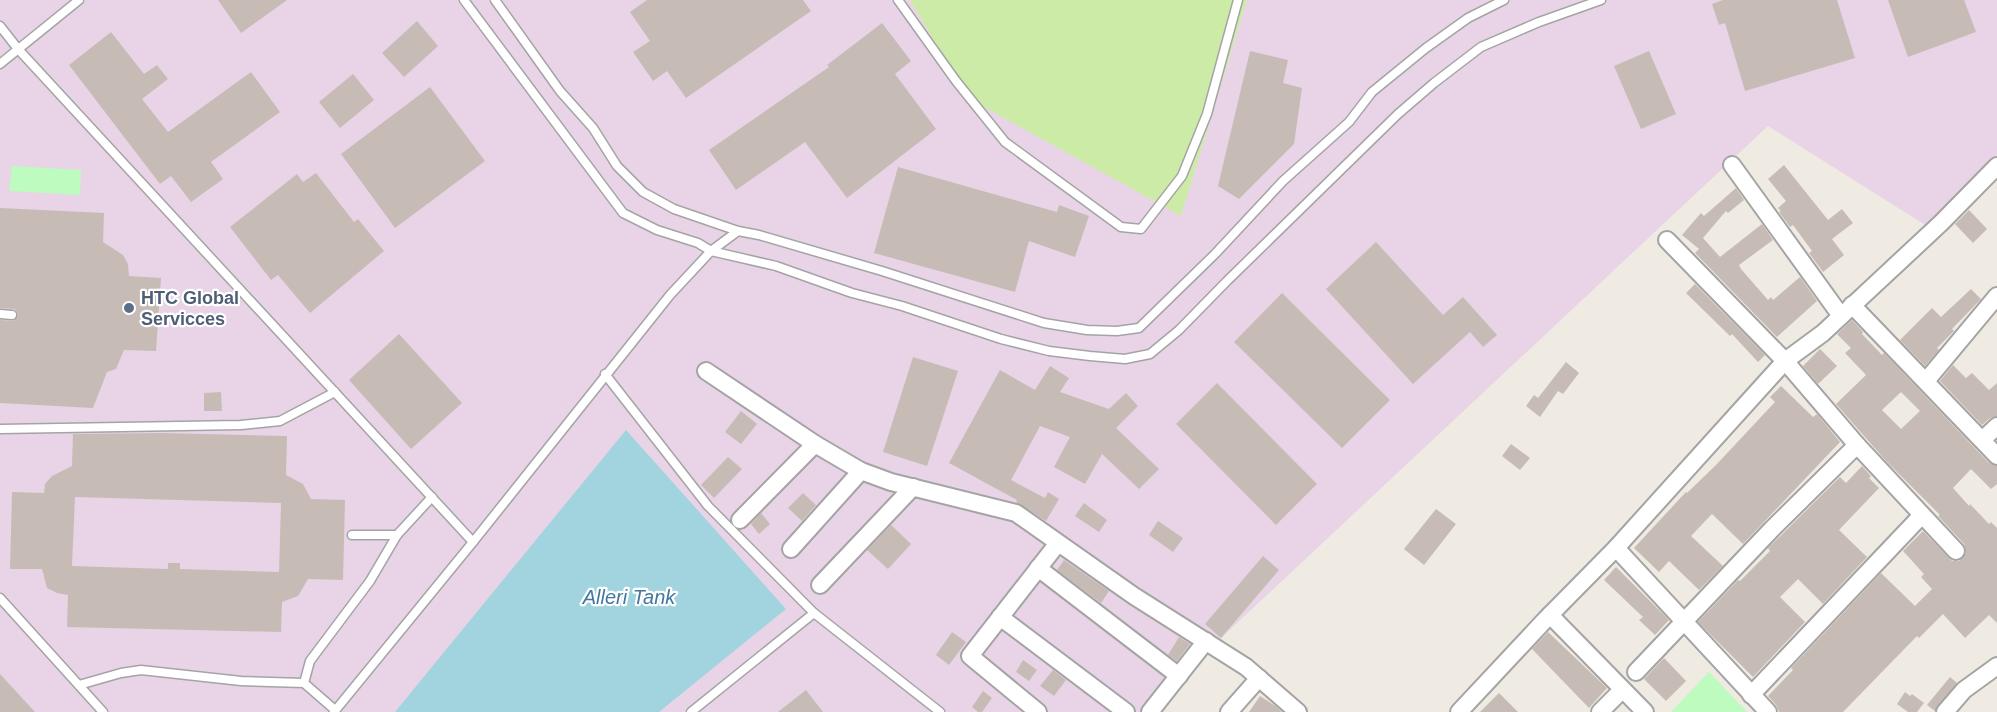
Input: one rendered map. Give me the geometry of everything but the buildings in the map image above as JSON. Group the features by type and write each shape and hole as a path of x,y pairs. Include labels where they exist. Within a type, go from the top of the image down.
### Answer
{"street":[{"path":"1732,165 1847,311 1926,381 1997,456"},
{"path":"1460,712 1616,548 1785,361 1823,333 1847,311 1941,223 1997,166"},
{"path":"1667,240 1785,361 1857,445 1956,551"},
{"path":"1926,381 1997,296"},
{"path":"706,371 815,444 861,471 914,488 1016,513 1134,596 1246,667 1298,712"},
{"path":"1982,440 1997,426"},
{"path":"740,520 815,444"},
{"path":"1636,672 1772,529 1857,445"},
{"path":"791,549 861,471"},
{"path":"820,585 914,488"},
{"path":"1751,695 1922,515"},
{"path":"1038,712 970,656 1058,543"},
{"path":"1616,548 1768,712"},
{"path":"1038,568 1179,676"},
{"path":"1550,615 1645,712"},
{"path":"1000,617 1126,712"},
{"path":"1150,712 1206,641"},
{"path":"1946,712 1964,690 1997,666"},
{"path":"1229,712 1259,678"},
{"path":"1600,712 1622,690"}],"lane":[{"path":"0,64 79,0"},
{"path":"464,0 623,213 657,230 698,243 711,251 776,266 852,293 902,306 946,322 1049,351 1125,359 1150,354 1179,330 1398,114 1481,47 1539,22 1601,0"},
{"path":"495,0 560,91 593,128 617,166 643,192 674,209 738,231 882,271 1044,323 1087,330 1117,331 1139,328 1215,254 1283,181 1349,122 1372,92 1426,48 1468,18 1503,0"},
{"path":"898,0 956,81 1005,142 1120,227 1141,229 1182,176 1207,114 1238,0"},
{"path":"0,26 18,50 473,542"},
{"path":"79,685 141,670 241,681 304,683 334,711 473,542 670,295 711,251 738,231"},
{"path":"0,314 12,315"},
{"path":"605,374 708,506 814,613 940,712"},
{"path":"0,429 241,425 280,421 335,392"},
{"path":"304,683 310,661 370,580 397,535 432,497"},
{"path":"352,535 397,535"},
{"path":"0,599 103,712"},
{"path":"690,712 814,613"}],"shaded area":[{"path":"0,0 910,0 969,98 1181,215 1247,0 1997,0 1997,165 1938,233 1768,126 1142,712 0,712"}],"green space":[{"path":"910,0 1247,0 1181,216 968,98"},
{"path":"12,166 81,170 80,195 9,191"},
{"path":"1709,672 1747,712 1671,712"}],"water":[{"name":"Alleri Tank","path":"626,430 786,609 659,712 395,712"}],"place":[{"name":"HTC Global Servicces","path":"129,308"}]}
